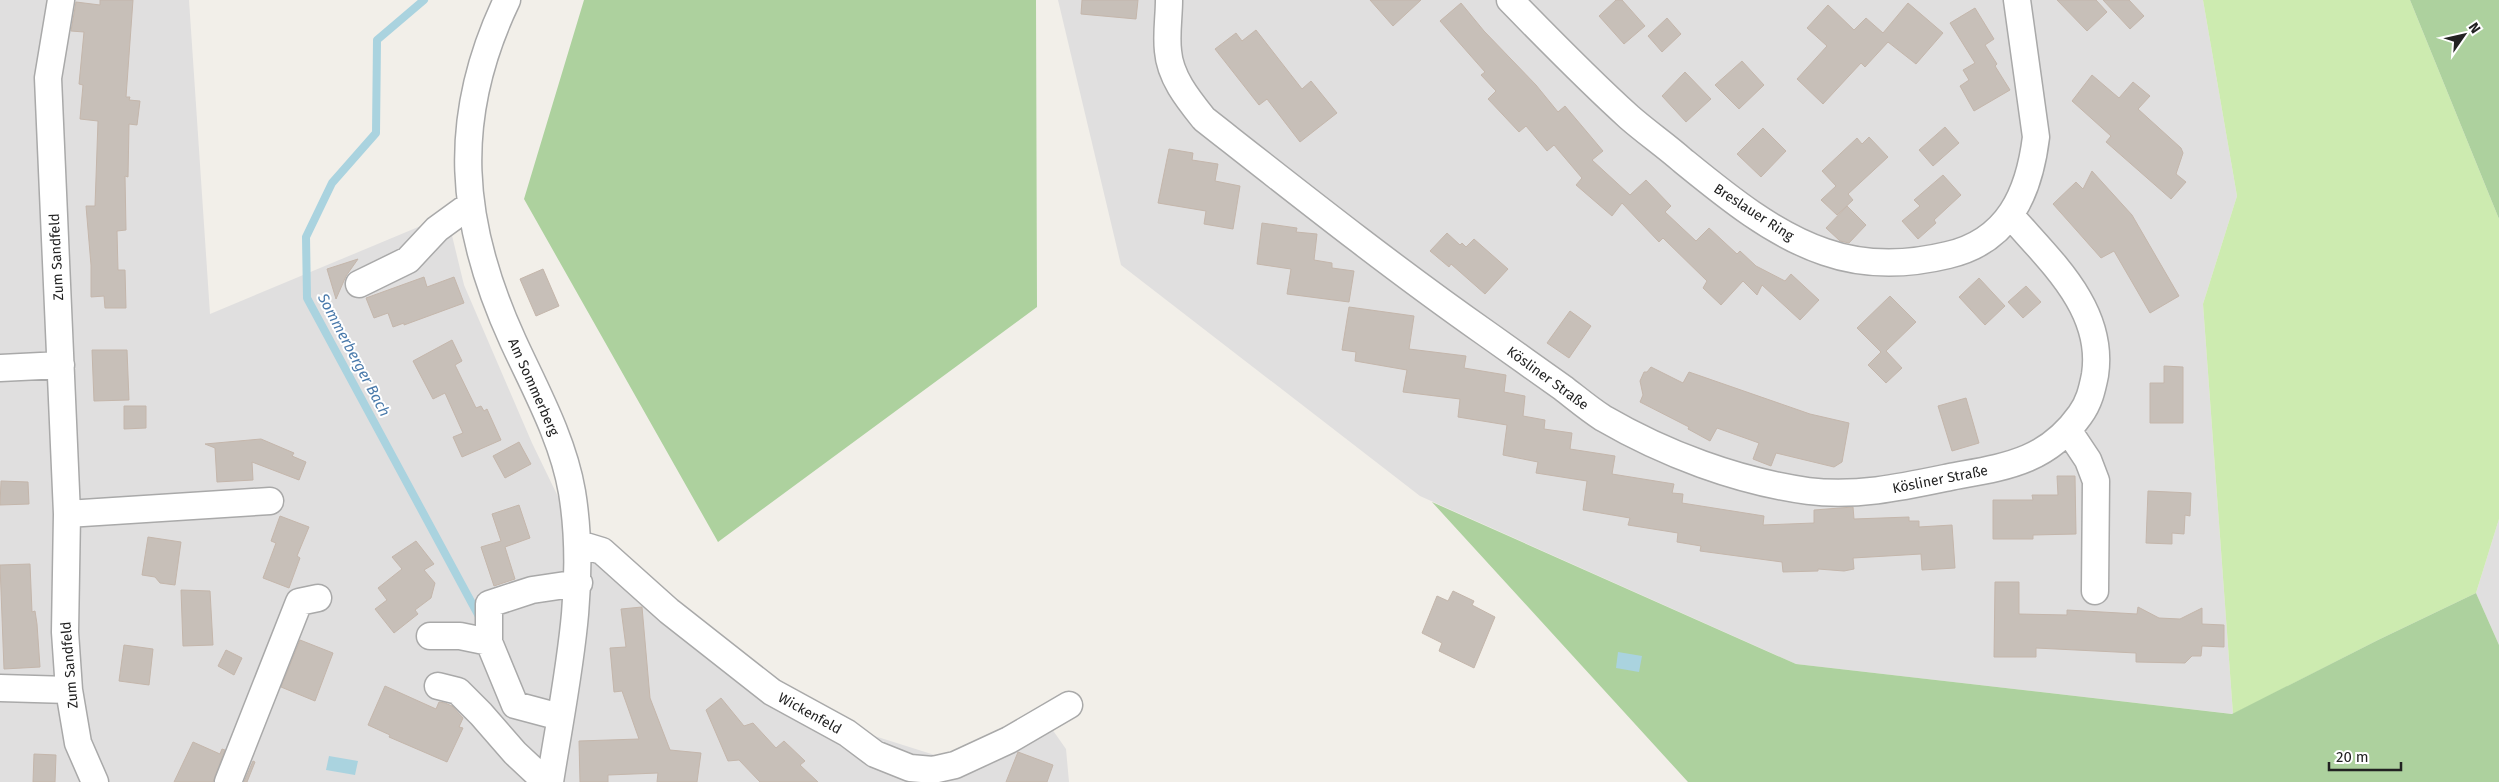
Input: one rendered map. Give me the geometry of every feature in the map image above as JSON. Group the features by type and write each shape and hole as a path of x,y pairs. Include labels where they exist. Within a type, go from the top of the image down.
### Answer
{"street":[{"name":"Zum Sandfeld","path":"61,0 48,78 67,514 64,604 69,690 78,743 95,782"},
{"name":"Am Sommerberg","path":"507,0 486,54 476,88 468,165 470,205 477,243 489,283 559,443 571,490 579,544 579,583 560,717 548,782"},
{"name":"Kösliner Straße","path":"1169,0 1168,52 1172,71 1182,90 1204,119 1452,310 1602,417 1654,443 1722,471 1807,491 1854,494 1906,487 2015,464 2047,450 2068,430 2089,402 2096,367 2097,345 2084,307 2074,290 2011,216"},
{"name":"Breslauer Ring","path":"1510,0 1630,117 1710,183 1788,237 1825,252 1877,263 1934,258 1970,249 2011,216 2020,200 2034,159 2036,137 2017,0"},
{"path":"359,284 408,260 437,229 470,205"},
{"path":"0,368 61,365"},
{"path":"2068,430 2088,460 2096,481 2095,591"},
{"path":"67,514 270,502"},
{"name":"Wickenfeld","path":"579,544 602,551 669,611 772,692 847,732 875,754 910,768 933,770 955,766 1009,740 1069,705"},
{"path":"560,717 515,705 489,642 489,604 532,590 579,583"},
{"path":"228,782 299,602 318,598"},
{"path":"430,636 460,636 489,642"},
{"path":"438,686 458,691 515,752 548,782"},
{"path":"0,688 69,690"}],"shaded area":[{"path":"0,0 189,0 210,314 447,215 464,285 532,443 580,542 597,536 631,566 776,679 865,733 941,757 1040,712 1066,749 1069,782 0,782"},
{"path":"1058,0 2203,0 2237,196 2203,304 2233,714 1796,664 1420,496 1121,265"},
{"path":"2499,519 2499,645 2476,593"}],"green space":[{"path":"584,0 1036,0 1037,307 718,542 524,199"},
{"path":"2203,0 2410,0 2499,219 2499,519 2476,593 2378,640 2233,714 2203,304 2237,196"},
{"path":"2410,0 2499,0 2499,219"},
{"path":"1432,502 1796,664 2232,714 2476,593 2499,645 2499,782 1688,782"}],"water":[{"path":"1618,652 1642,656 1639,672 1616,668"},
{"path":"329,756 358,761 355,775 326,770"}],"building":[{"path":"100,0 133,0 126,97 130,97 129,100 140,101 137,125 129,124 128,177 125,176 126,230 117,231 118,270 125,270 126,308 105,308 104,296 91,297 91,265 86,206 95,206 98,121 80,119 83,85 79,84 84,32 71,31 76,2 100,5"},
{"path":"1082,0 1138,0 1136,19 1081,14"},
{"path":"1370,0 1421,0 1393,26"},
{"path":"1616,0 1622,0 1645,26 1624,44 1599,16"},
{"path":"2057,0 2096,0 2107,12 2087,31"},
{"path":"2103,0 2129,0 2144,16 2130,29"},
{"path":"1461,3 1484,31 1536,85 1558,112 1565,106 1603,151 1592,160 1630,195 1646,180 1671,206 1665,212 1696,241 1709,228 1737,254 1740,251 1756,266 1785,281 1791,274 1819,300 1800,320 1762,285 1757,295 1743,281 1721,305 1703,288 1707,281 1663,238 1659,242 1622,203 1612,216 1576,185 1582,178 1554,145 1547,151 1526,126 1519,132 1488,99 1496,91 1481,75 1485,72 1440,21"},
{"path":"1908,3 1943,33 1916,64 1888,42 1865,67 1861,63 1823,104 1797,79 1827,46 1807,28 1828,5 1854,30 1866,18 1883,33"},
{"path":"1975,8 1994,39 1985,45 2010,90 1974,111 1960,86 1969,80 1963,70 1975,63 1950,23"},
{"path":"1667,18 1681,34 1662,52 1648,36"},
{"path":"1256,30 1302,89 1311,81 1337,113 1300,142 1267,99 1259,105 1215,49 1236,33 1242,41"},
{"path":"1742,61 1764,85 1739,109 1715,85"},
{"path":"1685,72 1711,99 1686,122 1662,96"},
{"path":"2092,75 2119,98 2133,82 2150,96 2138,109 2181,148 2183,153 2176,174 2186,182 2171,199 2106,142 2111,136 2072,101"},
{"path":"1945,127 1959,143 1933,166 1919,150"},
{"path":"1763,128 1786,151 1761,177 1737,154"},
{"path":"1869,137 1888,157 1848,194 1853,200 1837,215 1821,200 1836,186 1822,171 1857,138 1862,144"},
{"path":"1169,149 1193,153 1192,160 1218,164 1215,181 1240,186 1233,229 1204,224 1206,211 1158,203"},
{"path":"2092,171 2132,215 2179,296 2150,313 2114,251 2101,258 2053,204 2076,182 2083,189"},
{"path":"1943,175 1961,195 1934,220 1936,223 1918,239 1902,221 1920,206 1914,200"},
{"path":"1847,206 1866,225 1849,243 1840,241 1826,228"},
{"path":"1262,223 1297,228 1296,232 1317,234 1314,260 1332,263 1332,268 1354,271 1349,302 1287,294 1291,269 1257,264"},
{"path":"1447,233 1460,245 1462,243 1466,247 1474,239 1508,269 1485,294 1451,264 1449,267 1430,251"},
{"path":"358,259 346,276 336,299 327,269"},
{"path":"543,269 559,306 536,316 520,279"},
{"path":"424,277 427,287 454,277 464,303 404,325 404,323 393,327 388,313 374,318 366,298"},
{"path":"1979,278 2005,306 1985,325 1959,297"},
{"path":"2026,286 2041,302 2023,318 2008,302"},
{"path":"1890,296 1916,322 1886,351 1902,368 1886,383 1868,365 1881,352 1857,328"},
{"path":"1349,307 1414,316 1409,349 1466,356 1464,368 1506,375 1504,392 1525,396 1523,416 1545,420 1544,429 1572,433 1570,449 1615,456 1612,474 1674,484 1672,493 1683,494 1682,503 1764,516 1763,525 1814,523 1814,510 1853,507 1854,519 1909,517 1909,521 1919,521 1919,527 1952,525 1955,568 1922,570 1921,554 1853,558 1854,569 1844,571 1818,569 1818,571 1783,572 1782,562 1700,551 1701,546 1677,542 1678,533 1628,525 1630,518 1583,510 1587,481 1536,473 1538,462 1503,455 1507,425 1458,417 1460,399 1403,392 1407,370 1355,361 1356,352 1342,350"},
{"path":"1570,311 1591,326 1569,358 1547,343"},
{"path":"452,340 462,361 455,365 476,408 481,406 484,411 487,409 501,440 462,457 453,437 463,433 445,393 433,399 413,361"},
{"path":"92,350 127,350 129,400 94,401"},
{"path":"2164,366 2183,367 2183,423 2150,423 2150,383 2164,383"},
{"path":"1651,367 1683,383 1689,372 1810,414 1849,423 1842,462 1834,467 1776,453 1771,466 1753,459 1759,443 1717,428 1710,441 1688,429 1689,427 1640,402 1643,395 1640,381 1644,372 1647,372"},
{"path":"1966,398 1979,443 1952,451 1938,406"},
{"path":"124,406 146,406 146,428 124,429"},
{"path":"261,439 294,453 292,456 306,462 299,480 252,462 253,480 217,482 215,448 205,444"},
{"path":"519,442 531,464 505,478 493,456"},
{"path":"2057,476 2075,476 2076,534 2033,535 2033,539 1993,539 1993,500 2033,500 2032,495 2058,495"},
{"path":"1,481 28,482 29,504 0,505"},
{"path":"2148,491 2191,493 2190,516 2185,515 2184,534 2172,533 2172,544 2146,543"},
{"path":"519,505 530,538 505,547 515,579 494,586 481,547 501,541 492,514"},
{"path":"280,516 309,527 297,556 300,558 289,588 263,578 276,543 271,541"},
{"path":"148,537 181,542 175,585 160,583 155,577 142,575"},
{"path":"416,541 434,564 424,570 435,583 431,598 415,610 418,614 394,633 375,609 387,600 378,588 402,569 392,557"},
{"path":"30,564 32,612 35,611 37,624 40,667 4,669 0,565"},
{"path":"1995,582 2019,582 2019,614 2067,615 2067,610 2137,614 2138,607 2159,618 2180,619 2202,608 2202,624 2224,625 2224,647 2202,646 2201,656 2192,656 2185,663 2136,662 2136,653 2036,648 2036,657 1994,657"},
{"path":"181,590 210,591 213,645 183,646"},
{"path":"1453,591 1474,601 1472,605 1495,617 1474,668 1439,651 1442,643 1422,633 1437,596 1448,601"},
{"path":"642,607 650,698 670,750 701,753 697,782 657,782 658,773 608,775 608,782 580,782 579,741 639,739 622,691 614,692 610,648 626,647 621,609"},
{"path":"300,640 333,653 315,701 281,687"},
{"path":"124,645 153,649 149,685 119,681"},
{"path":"226,650 242,658 234,675 218,666"},
{"path":"385,686 436,709 439,702 445,703 452,706 463,718 459,727 463,728 447,762 389,737 390,735 368,725"},
{"path":"721,698 744,726 753,723 776,748 784,741 805,761 800,765 818,782 760,782 739,760 728,761 706,710"},
{"path":"193,742 220,754 222,749 225,750 213,782 174,782"},
{"path":"1018,752 1053,765 1047,782 1006,782"},
{"path":"34,754 56,755 55,782 33,782"},
{"path":"253,761 255,762 247,782 244,782"}],"waterway":[{"name":"Sommerberger Bach","path":"424,0 377,40 376,133 332,183 306,237 307,298 481,620"}]}
